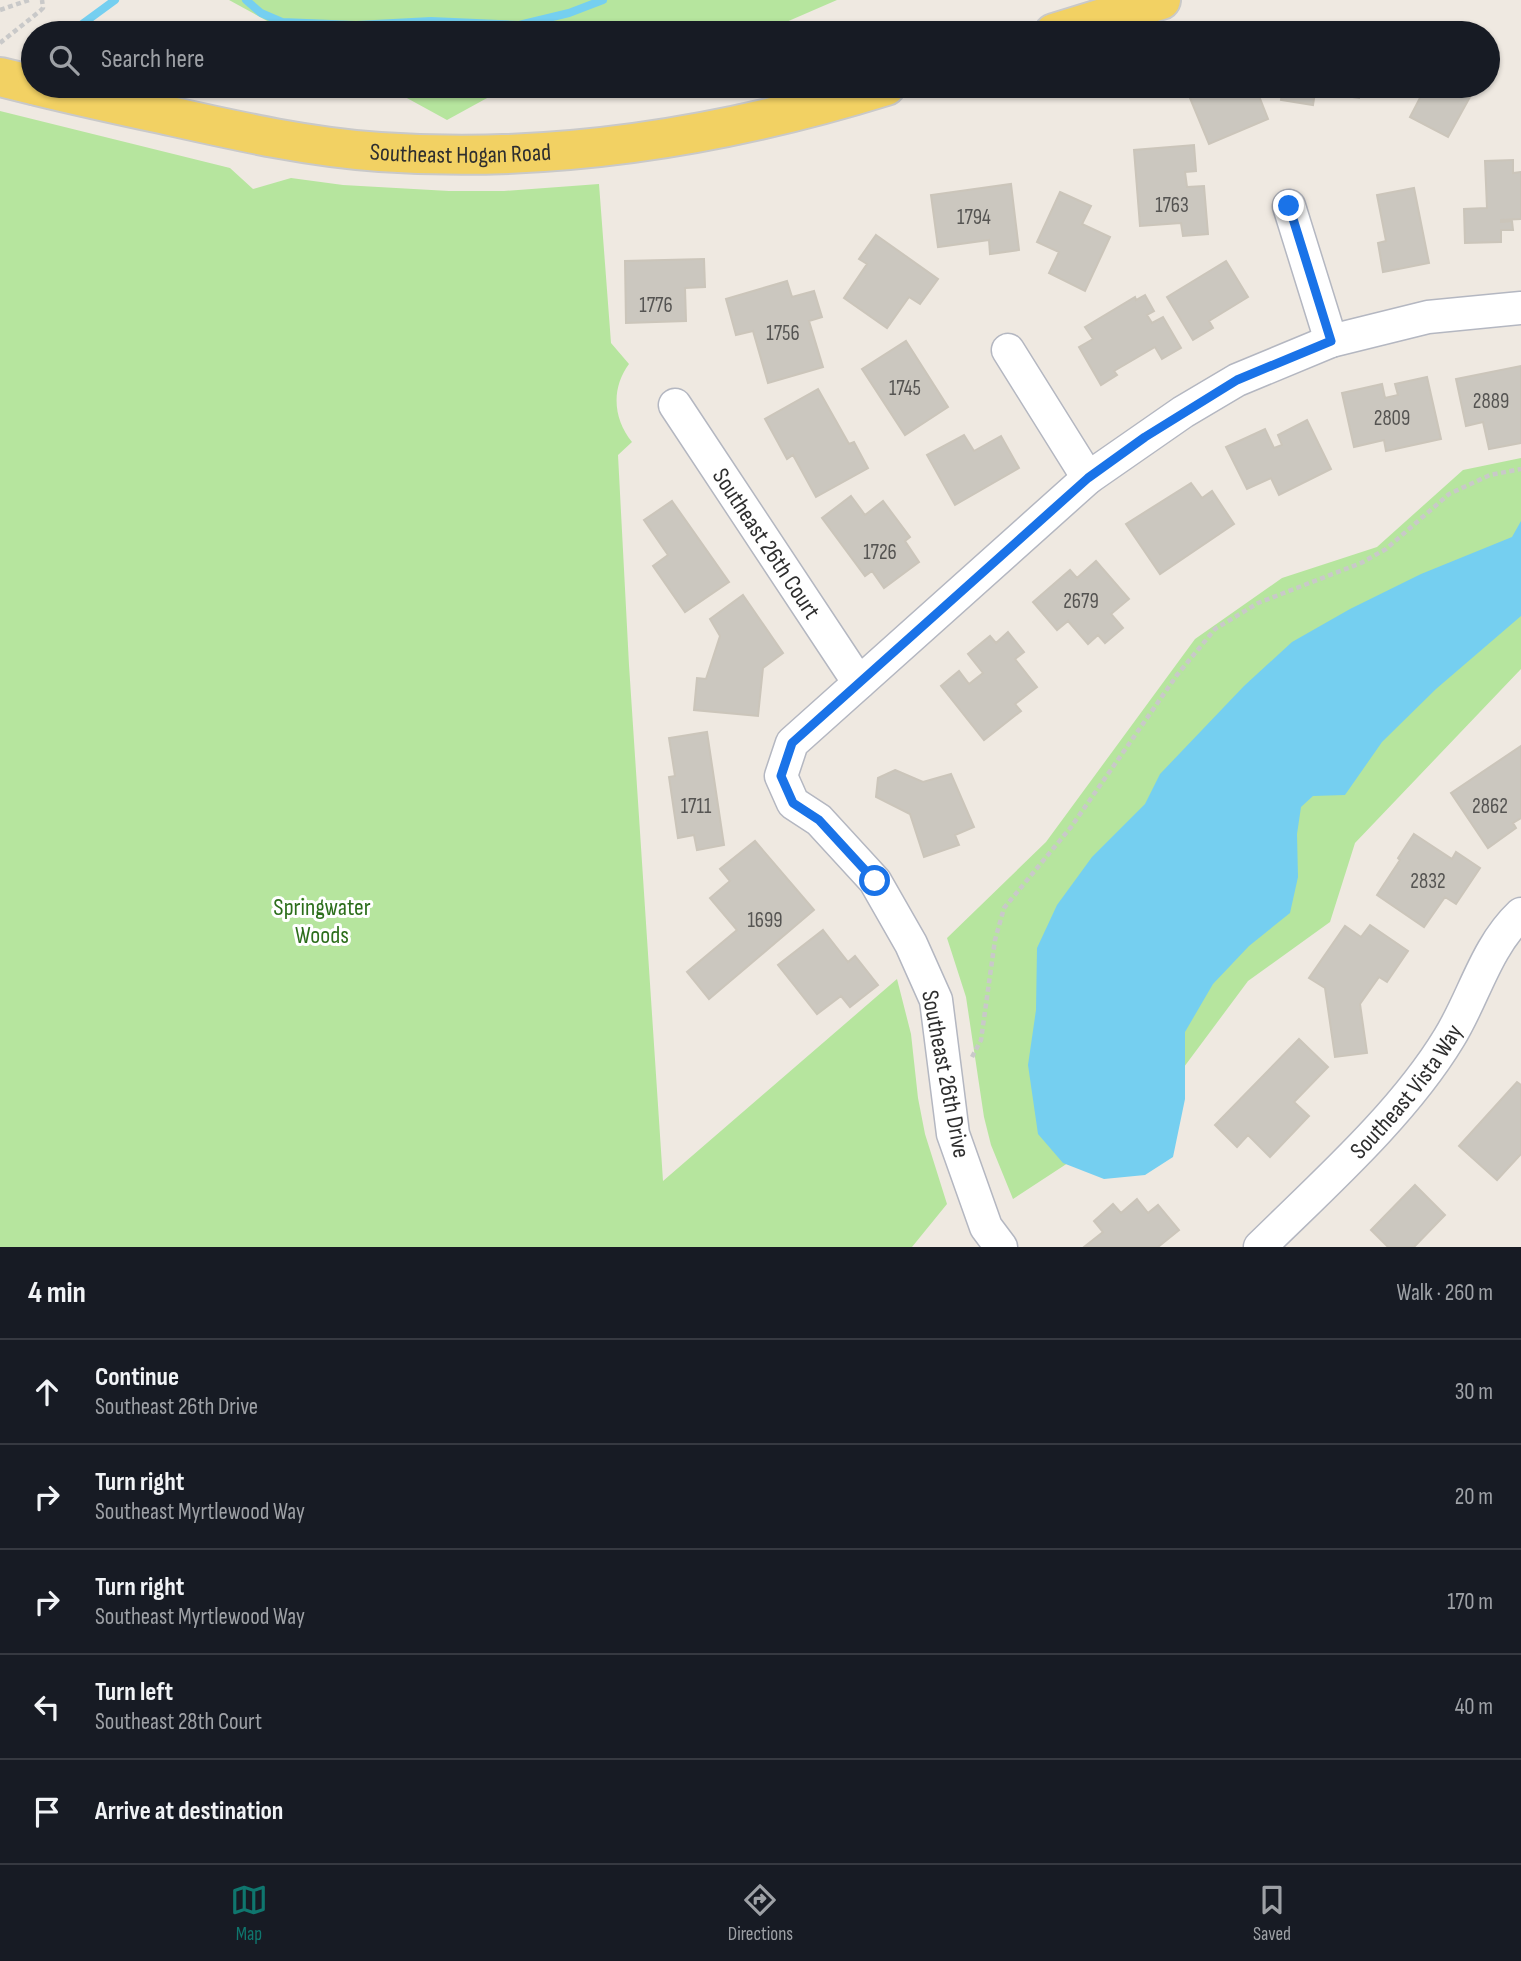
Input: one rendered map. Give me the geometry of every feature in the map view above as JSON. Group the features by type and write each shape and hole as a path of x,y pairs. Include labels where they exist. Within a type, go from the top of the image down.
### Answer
{"main road":[{"path":"1093,21 1161,0"},
{"name":"Southeast Hogan Road","path":"0,76 21,82"},
{"name":"Southeast Hogan Road","path":"90,98 230,130 320,145 379,152 473,155 561,152 685,136 844,98"}],"street":[{"path":"1289,206 1331,341"},
{"path":"859,683 1088,478 1164,425 1237,380 1331,341 1428,317 1521,308"},
{"path":"1008,350 1088,478"},
{"name":"Southeast 26th Court","path":"675,405 859,683"},
{"name":"Southeast 26th Drive","path":"859,683 792,743 781,776 793,803 819,820 875,881 911,944 936,1000 953,1134 986,1227 1001,1247"},
{"name":"Southeast Vista Way","path":"1260,1247 1333,1176 1400,1104 1450,1038 1480,972 1521,914"}],"path":[{"path":"0,10 29,0"},
{"path":"28,21 43,8 42,0"},
{"path":"0,43 21,26"},
{"path":"945,1075 971,1058 981,1040 995,940 1004,908 1071,827 1177,675 1215,629 1258,603 1361,563 1386,550 1449,494 1490,475 1521,469"}],"green space":[{"path":"229,0 837,0 789,21 267,21"},
{"path":"407,98 487,98 447,120"},
{"name":"Springwater Woods","path":"0,111 230,168 253,189 291,178 343,185 449,191 504,191 599,184 611,343 629,364 619,383 617,403 621,423 632,442 618,455 663,1181 897,979 911,1034 925,1134 947,1204 912,1247 0,1247"},
{"path":"1521,458 1521,669 1355,843 1330,922 1248,981 1155,1106 1013,1199 991,1145 984,1117 966,997 947,938 1046,842 1195,639 1282,578 1377,547 1463,470"}],"water":[{"path":"1521,521 1521,616 1436,689 1382,742 1345,795 1313,796 1301,807 1297,834 1298,877 1290,913 1249,946 1213,984 1185,1032 1185,1099 1173,1157 1145,1175 1104,1179 1063,1163 1038,1134 1028,1065 1036,1010 1037,948 1057,905 1092,857 1145,804 1160,774 1244,686 1292,642 1350,609 1421,574 1512,537"}],"building":[{"path":"1190,98 1260,98 1268,119 1209,144"},
{"path":"1281,98 1314,98 1313,105"},
{"path":"1420,98 1469,98 1448,137 1410,117"},
{"path":"1194,145 1196,171 1185,172 1187,187 1204,186 1208,234 1183,236 1181,223 1140,226 1134,150"},
{"path":"1513,160 1513,173 1521,172 1521,219 1501,220 1512,221 1513,230 1501,230 1501,242 1465,243 1464,209 1487,208 1485,161"},
{"path":"1011,184 1019,250 990,254 989,240 938,247 931,195"},
{"path":"1414,188 1429,263 1383,272 1378,243 1386,241 1377,195"},
{"path":"1060,192 1091,206 1082,224 1110,237 1085,291 1049,273 1059,252 1037,242"},
{"path":"876,235 938,279 920,304 909,297 887,328 844,298 867,264 859,259"},
{"path":"704,259 705,287 685,288 686,321 626,323 625,261"},
{"path":"1226,261 1248,297 1209,321 1213,328 1193,340 1167,297"},
{"path":"787,281 792,297 814,291 822,317 809,321 823,367 768,383 753,331 736,335 726,299"},
{"path":"1145,295 1154,311 1147,315 1152,323 1163,317 1181,348 1162,359 1155,347 1114,371 1117,375 1101,385 1079,347 1093,339 1085,327 1135,297 1136,300"},
{"path":"906,341 948,407 905,435 862,369"},
{"path":"1521,366 1521,443 1489,449 1483,422 1466,426 1456,379"},
{"path":"1427,377 1441,439 1386,451 1384,440 1354,447 1342,393 1382,384 1385,398 1398,395 1395,384"},
{"path":"818,389 849,444 854,442 868,468 816,497 793,455 787,459 765,419"},
{"path":"1307,420 1331,469 1279,495 1271,478 1247,489 1226,447 1265,429 1274,448 1282,445 1278,435"},
{"path":"964,435 974,451 1001,436 1019,468 955,505 927,455"},
{"path":"1191,483 1202,498 1212,491 1234,524 1160,574 1126,524"},
{"path":"851,496 865,515 883,501 910,537 905,541 919,562 884,588 872,571 865,576 822,518"},
{"path":"672,501 729,582 685,612 653,566 668,555 644,520"},
{"path":"1096,561 1129,599 1111,614 1123,628 1105,643 1098,635 1088,644 1068,621 1057,630 1033,602 1070,570 1077,578"},
{"path":"743,595 783,653 763,668 758,716 694,710 697,678 706,679 720,636 710,619"},
{"path":"1008,632 1024,652 1015,659 1037,687 1015,704 1021,711 984,740 941,686 959,671 969,684 983,673 968,654 990,636 996,643"},
{"path":"707,732 724,845 697,850 694,835 678,838 669,777 675,776 669,738"},
{"path":"1521,746 1521,818 1513,823 1516,828 1488,848 1451,793"},
{"path":"895,770 923,782 951,774 974,827 955,835 959,845 924,857 910,814 876,797 878,778"},
{"path":"1414,834 1452,859 1456,852 1480,868 1456,904 1445,897 1424,927 1377,895"},
{"path":"755,841 814,910 709,999 687,972 737,930 710,898 730,881 720,869"},
{"path":"1370,925 1408,951 1387,982 1379,977 1360,1004 1367,1053 1335,1057 1325,988 1309,978 1345,926 1361,937"},
{"path":"823,930 848,962 855,956 878,985 850,1007 841,996 817,1014 778,965"},
{"path":"1299,1039 1328,1067 1294,1102 1309,1116 1270,1157 1248,1135 1237,1147 1215,1125"},
{"path":"1517,1082 1521,1085 1521,1154 1497,1180 1459,1146"},
{"path":"1415,1185 1445,1215 1414,1247 1388,1247 1371,1230"},
{"path":"1137,1199 1148,1213 1158,1205 1179,1230 1158,1247 1084,1247 1103,1232 1094,1221 1113,1204 1121,1213"}],"waterway":[{"path":"86,21 115,0"},
{"path":"246,0 261,13 280,21"},
{"path":"536,21 569,13 603,0"}],"route":[{"path":"875,881 819,820 793,803 781,776 792,743 1088,478 1183,412 1237,380 1331,341 1289,206"}]}
